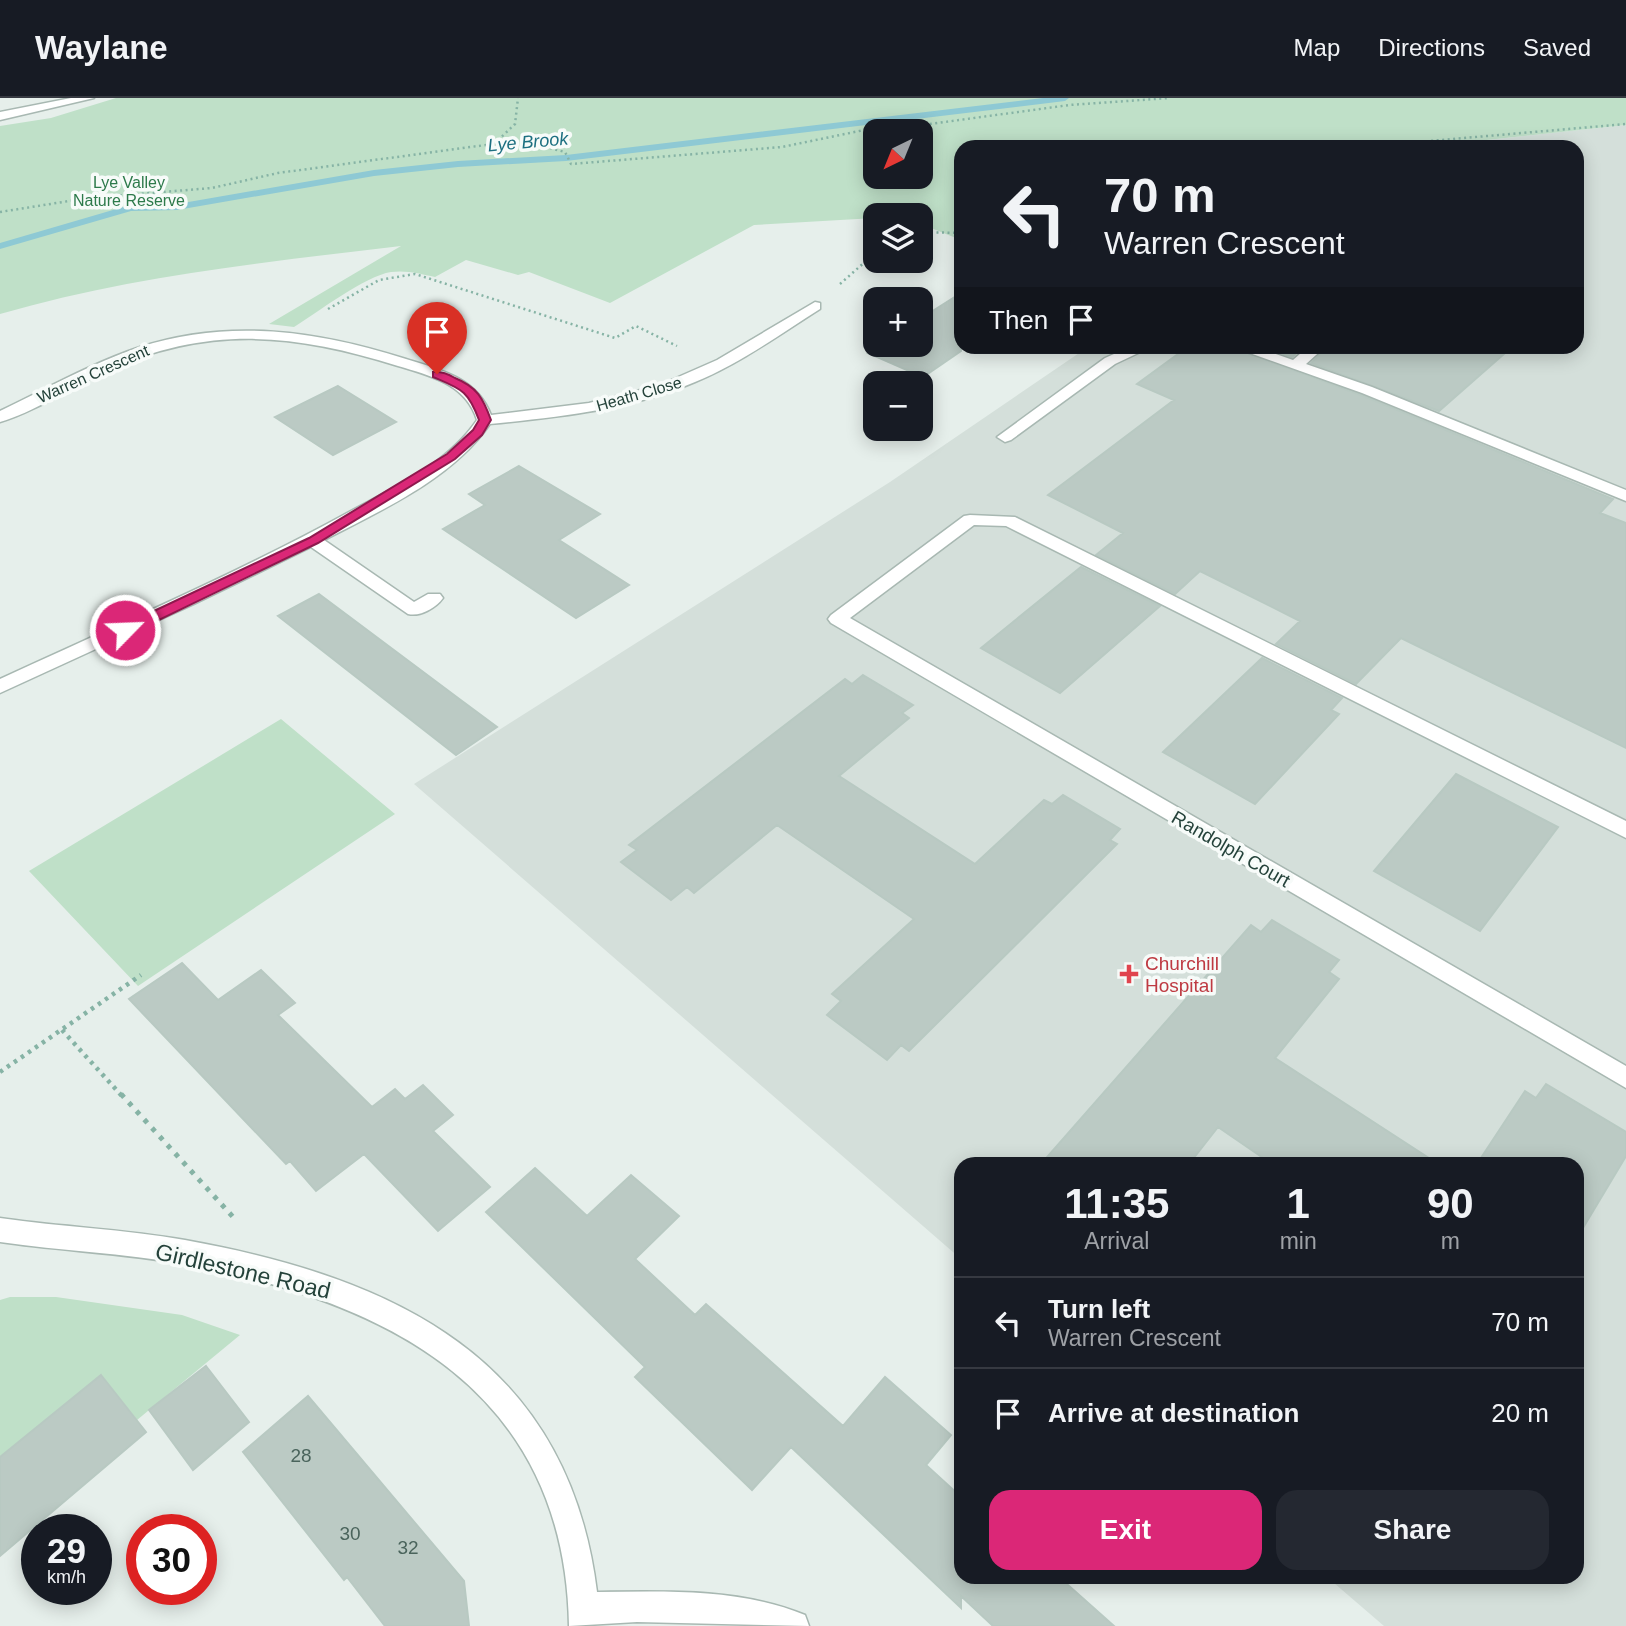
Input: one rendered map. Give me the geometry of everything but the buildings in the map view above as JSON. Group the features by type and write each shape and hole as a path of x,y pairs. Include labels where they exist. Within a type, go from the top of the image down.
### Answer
{"street":[{"path":"0,116 88,98"},
{"name":"Heath Close","path":"485,420 602,406 659,391 714,367 816,306"},
{"name":"Warren Crescent","path":"0,417 147,349 226,333 285,335 379,356 452,380 477,397 485,420"},
{"path":"1005,437 1110,361 1127,354"},
{"path":"1262,354 1367,390 1626,496"},
{"path":"1296,365 1309,354"},
{"path":"0,687 192,600 313,540 433,470 472,438 485,420"},
{"name":"Randolph Court","path":"1626,830 1009,522 970,520 837,619 1626,1078"},
{"path":"313,540 414,610 434,598"},
{"name":"Girdlestone Road","path":"0,1230 183,1252 267,1272 337,1292 382,1312 453,1354 506,1402 528,1432 553,1480 582,1575 584,1617"},
{"path":"584,1617 643,1606 739,1614 794,1626"}],"path":[{"path":"493,144 513,130 517,123 518,98"},
{"path":"0,212 72,201 212,188 278,173 493,144 552,148 565,152 571,164 620,162 705,152 782,147 870,129 916,126 1036,109 1170,98"},
{"path":"1441,140 1626,124"},
{"path":"933,232 954,233"},
{"path":"816,306 863,264"},
{"path":"285,335 377,280 395,273 415,274 615,338 636,327 679,347"},
{"path":"0,1072 141,975"},
{"path":"62,1030 234,1217"}],"shaded area":[{"name":"Churchill Hospital","path":"1626,125 1626,1626 1384,1626 1335,1584 1584,1584 1584,1157 954,1157 954,1253 414,784 890,482 1078,354 1584,354 1584,140 1487,140"}],"green space":[{"name":"Lye Valley Nature Reserve","path":"116,98 1626,98 1626,125 1487,140 954,140 954,237 933,229 933,203 863,203 863,219 754,225 610,303 529,272 518,275 466,260 435,277 403,272 380,275 355,287 294,327 269,324 401,246 149,280 0,314 0,126 51,118"},
{"path":"281,719 395,814 138,986 29,871"},
{"path":"10,1297 56,1297 182,1315 240,1335 137,1420 101,1375 0,1457 0,1300"}],"waterway":[{"name":"Lye Brook","path":"0,246 130,208 177,207 374,173 458,164 566,158 1065,98"}],"place":[{"name":"Churchill Hospital","path":"1129,974"}],"route":[{"path":"125,630 313,540 397,492 451,457 478,432 485,420 477,397 466,387 437,374"}]}
